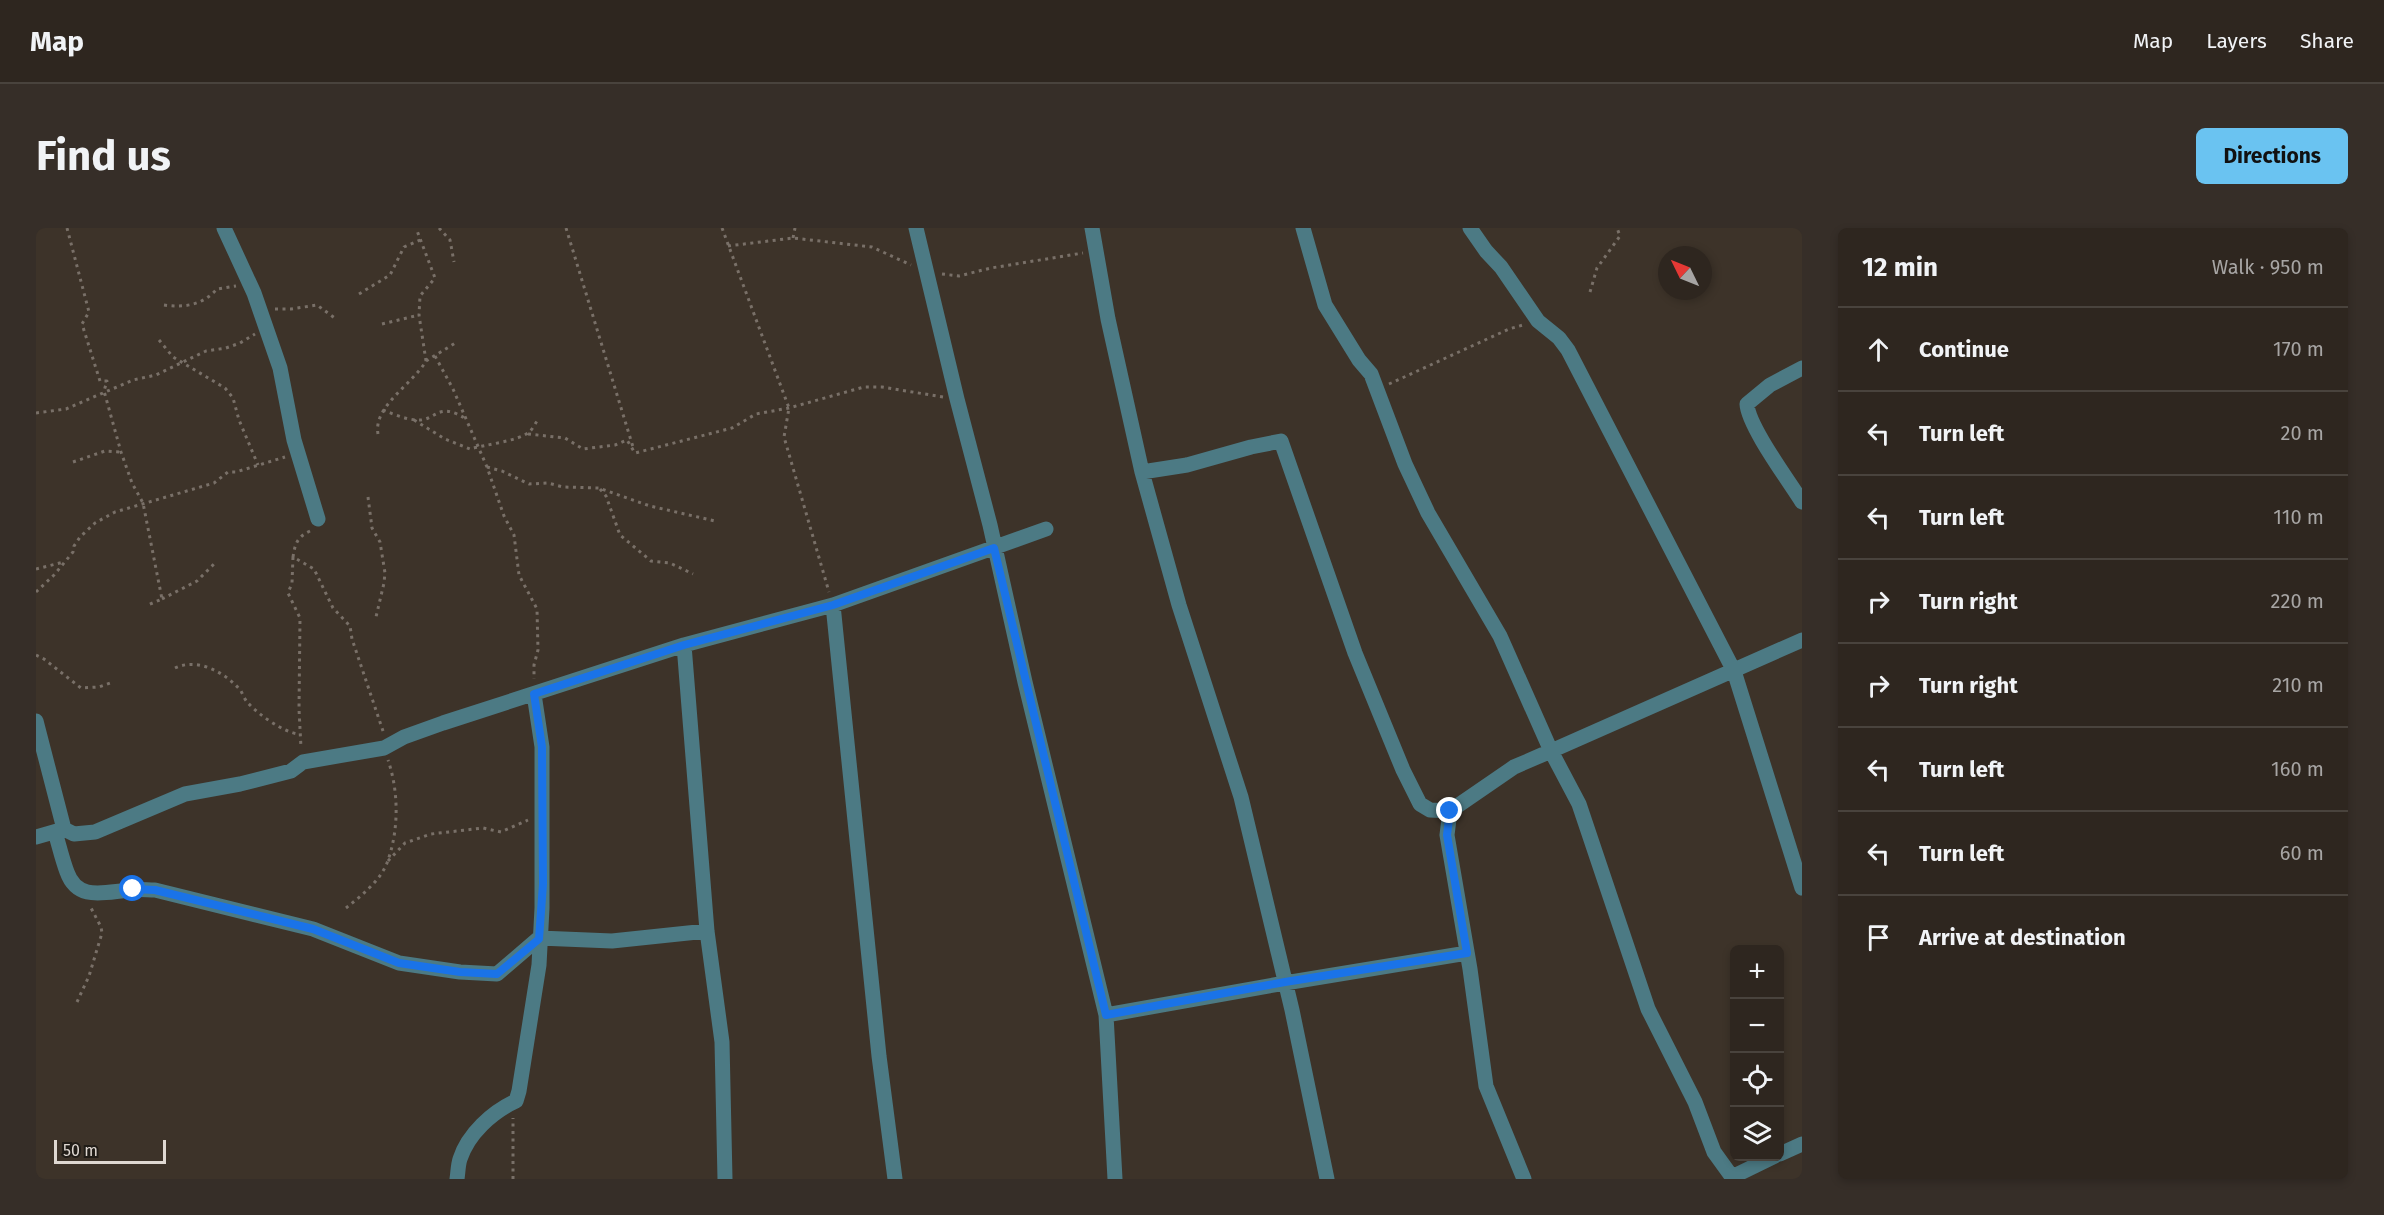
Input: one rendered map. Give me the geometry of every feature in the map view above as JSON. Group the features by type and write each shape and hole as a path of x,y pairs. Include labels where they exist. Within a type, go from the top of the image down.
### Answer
{"street":[{"path":"224,228 250,283 280,368 298,453 318,519"},
{"path":"916,228 990,525 1106,1015 1115,1179"},
{"path":"1092,228 1108,319 1142,472 1179,605 1241,797 1285,982 1327,1179"},
{"path":"1303,228 1325,305 1359,360 1371,374 1405,464 1428,513 1500,636 1551,751 1579,804 1648,1009 1695,1102 1714,1152 1731,1178 1765,1161"},
{"path":"1470,228 1486,252 1501,267 1538,321 1559,338 1568,350 1734,671 1802,888"},
{"path":"1802,368 1770,385 1747,404 1747,411 1802,502"},
{"path":"1142,472 1187,465 1281,441 1355,653 1403,771 1420,804 1430,810 1450,811 1514,767 1802,640"},
{"path":"36,837 60,831 74,834 95,832 185,794 240,784 291,771 303,762 384,748 404,737 684,645 833,605 1046,529"},
{"path":"833,605 879,1056 895,1179"},
{"path":"684,645 707,932 722,1042 726,1179"},
{"path":"457,1179 460,1159 476,1131 499,1109 516,1101 540,965 539,939 543,884 542,747 534,694"},
{"path":"36,721 68,874 76,888 96,894 133,889 155,890 313,929 399,963 460,972 497,974 539,939 612,941 707,932"},
{"path":"1450,811 1447,835 1486,1086 1524,1179"},
{"path":"1106,1015 1285,982 1467,953"},
{"path":"1784,1152 1802,1144"}],"path":[{"path":"67,228 88,312 81,324 100,381 106,381 104,391 121,452 132,483 143,503 162,599"},
{"path":"416,228 435,278 420,296 418,315 426,361"},
{"path":"439,228 450,240 454,262"},
{"path":"566,228 635,453"},
{"path":"722,228 789,408 784,437 833,605"},
{"path":"793,238 795,228"},
{"path":"1590,292 1597,268 1620,236 1617,228"},
{"path":"359,294 390,275 404,247 420,240"},
{"path":"164,305 180,307 196,303 210,297 217,289 250,283"},
{"path":"259,308 291,309 317,305 336,319"},
{"path":"382,324 418,315"},
{"path":"1377,390 1509,329 1538,321"},
{"path":"36,413 66,409 133,380 156,375 206,351 240,343 265,326"},
{"path":"159,340 167,352 225,388 233,398 239,420 258,465"},
{"path":"378,434 379,415 382,410 419,374 426,361 457,342"},
{"path":"435,356 467,420 487,467 504,516 514,534 519,575 537,609 538,650 534,664 534,694"},
{"path":"635,453 732,428 756,414 789,408 864,387 882,387 957,399"},
{"path":"382,410 414,420 459,446 470,449 490,447 528,434 566,438 583,449 615,445 627,440 635,453"},
{"path":"414,420 423,420 439,412 449,411 467,420"},
{"path":"528,434 537,421"},
{"path":"73,462 105,451 121,452"},
{"path":"36,592 66,561 80,537 95,523 116,512 214,483 228,472 236,472 298,453"},
{"path":"487,467 502,471 529,484 548,483 563,488 599,488 650,506 715,521"},
{"path":"599,488 606,496 620,535 651,561 670,563 693,574"},
{"path":"368,497 372,528 380,542 385,573 376,617"},
{"path":"303,762 299,734 300,618 288,593 292,584 296,542 301,535 317,528 318,519"},
{"path":"293,557 314,569 333,608 350,627 385,738 384,748 396,789 395,825 387,863"},
{"path":"36,569 66,561"},
{"path":"148,605 197,581 215,563"},
{"path":"36,655 81,688 99,687 113,682"},
{"path":"175,668 188,663 197,663 228,678 241,691 248,703 263,715 287,732 299,734"},
{"path":"346,908 364,894 405,843 431,834 483,828 501,831 541,815"},
{"path":"76,888 86,899 102,933 89,976 76,1002"},
{"path":"513,1179 515,1150 513,1121 516,1101"}],"route":[{"path":"133,889 155,890 313,929 399,963 460,972 497,974 539,939 543,884 542,747 534,694 684,645 833,605 994,548 1106,1015 1285,982 1467,953 1447,835 1450,811"}]}
